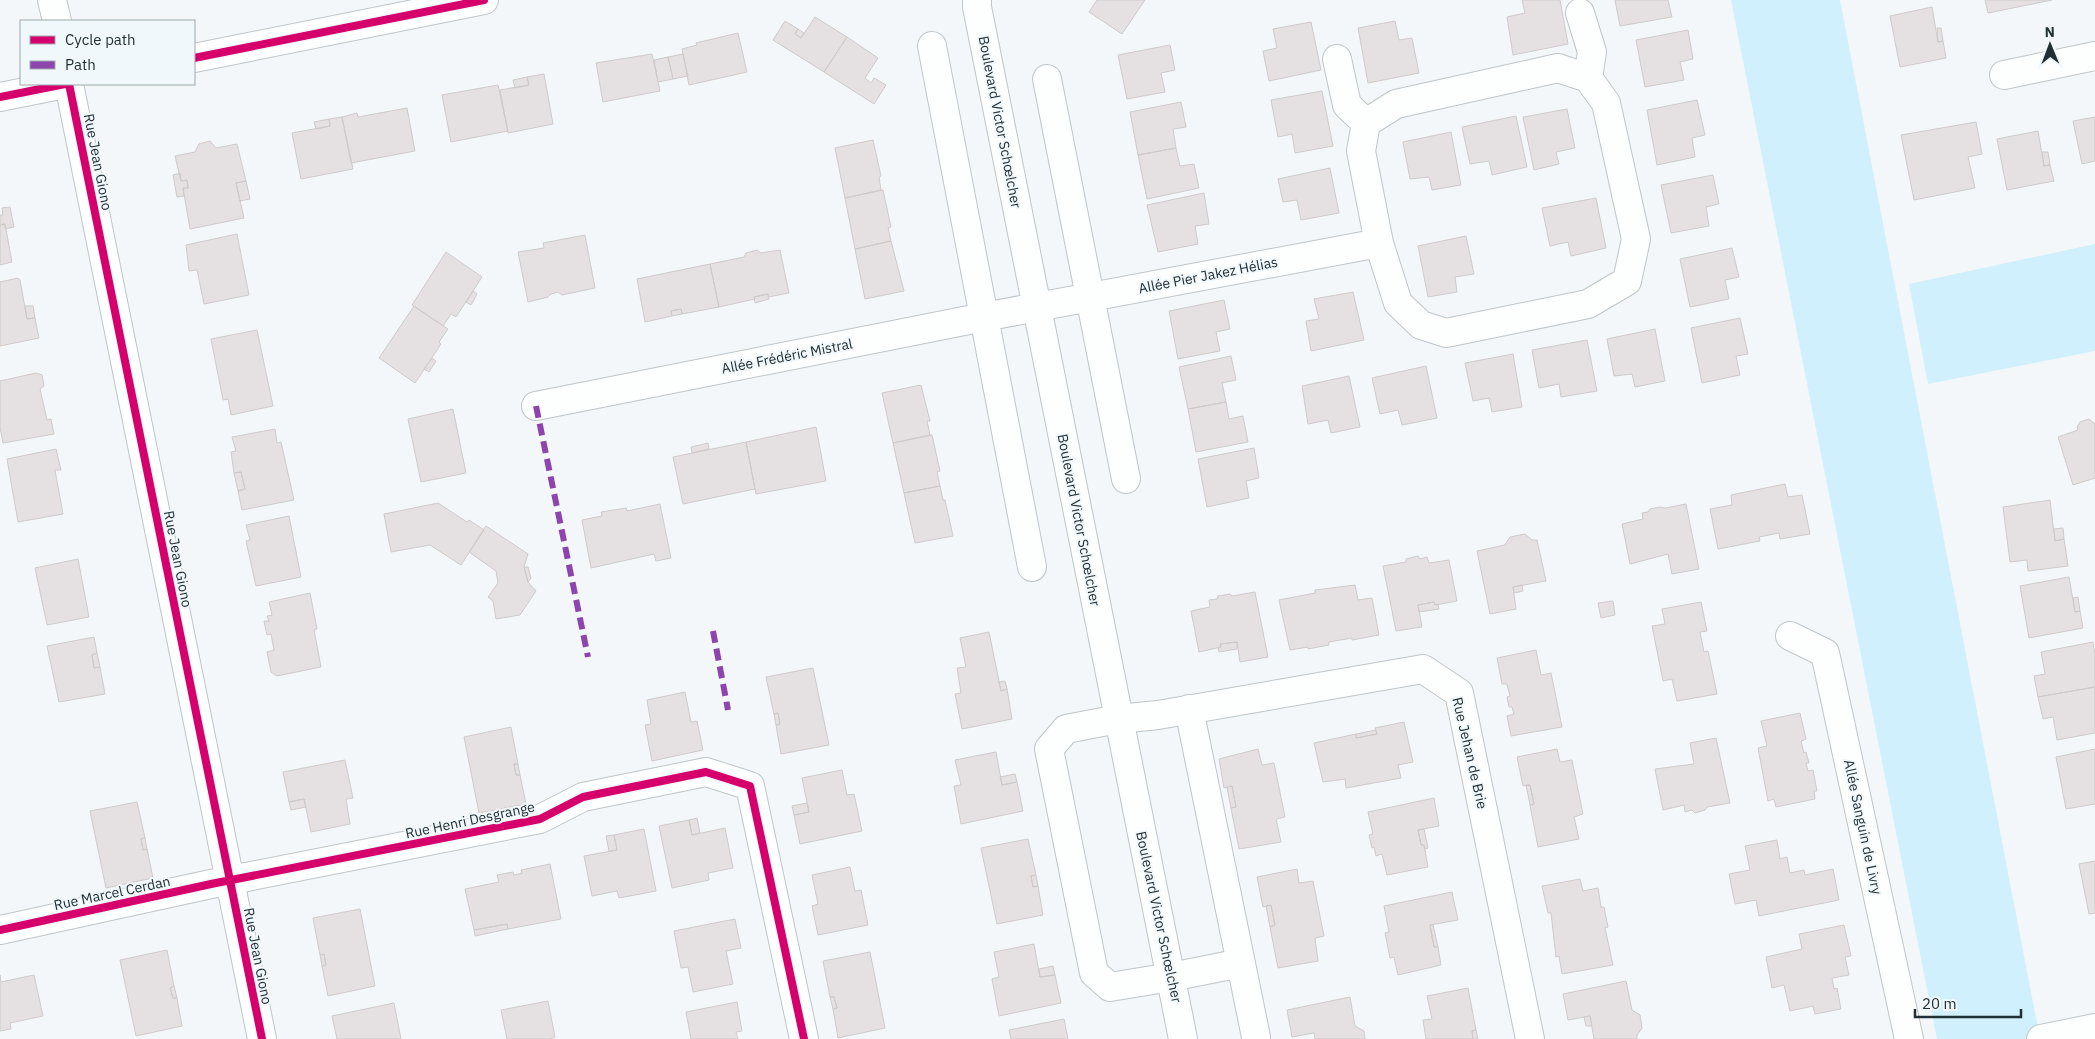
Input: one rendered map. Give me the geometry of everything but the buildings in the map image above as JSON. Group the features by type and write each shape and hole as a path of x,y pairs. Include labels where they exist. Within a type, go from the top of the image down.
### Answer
{"street":[{"path":"52,0 57,20"},
{"path":"195,58 484,0"},
{"name":"Boulevard Victor Schœlcher","path":"978,0 977,7 1183,1039"},
{"path":"1580,13 1592,52 1588,78"},
{"path":"932,46 1032,567"},
{"path":"2004,75 2095,56"},
{"path":"1337,59 1347,105 1366,123"},
{"path":"1558,68 1588,78 1606,103 1636,239 1627,282 1588,304 1446,332 1421,325 1398,303 1379,243 1361,151 1366,123 1396,104 1558,68"},
{"path":"1047,79 1126,479"},
{"path":"0,97 60,85"},
{"name":"Rue Jean Giono","path":"69,85 262,1039"},
{"name":"Allée Pier Jakez Hélias","path":"1037,307 1379,243"},
{"name":"Allée Frédéric Mistral","path":"536,406 1037,307"},
{"name":"Allée Sanguin de Livry","path":"1790,636 1825,653 1909,1039"},
{"name":"Rue Jehan de Brie","path":"1172,977 1110,987 1094,973 1049,749 1066,729 1423,669 1459,693 1530,1039"},
{"path":"1189,709 1256,1037"},
{"name":"Rue Henri Desgrange","path":"230,880 540,819 583,797 706,772 750,786 804,1039"},
{"name":"Rue Marcel Cerdan","path":"0,930 230,880"},
{"path":"1172,977 1241,963"},
{"path":"2041,1039 2095,1028"}],"shaded area":[{"path":"1731,0 1840,0 2040,1039 1937,1039"},
{"path":"2095,244 2095,351 1928,384 1909,284"}],"marked path":[{"path":"536,406 588,657"},
{"path":"713,631 728,710"}],"cycle path":[{"path":"195,58 484,0"},
{"path":"0,97 60,85"},
{"path":"69,85 262,1039"},
{"path":"0,930 211,884 540,819 583,797 706,772 750,786 804,1039"}]}
